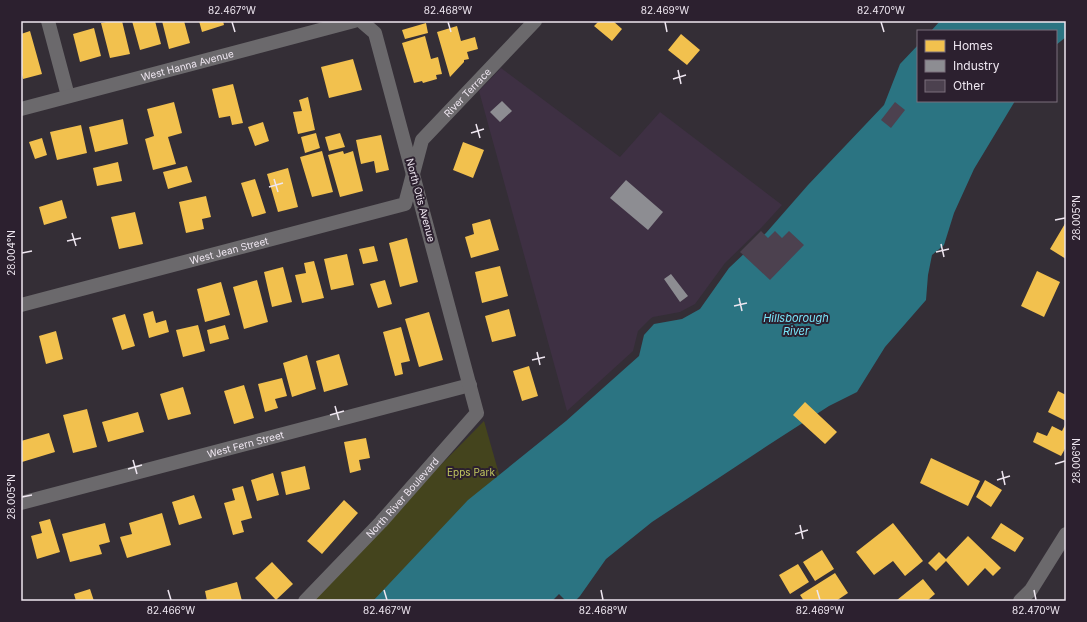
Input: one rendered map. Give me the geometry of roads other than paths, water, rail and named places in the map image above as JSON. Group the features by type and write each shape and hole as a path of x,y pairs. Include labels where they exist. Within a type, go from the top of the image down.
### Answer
{"street":[{"path":"48,21 68,96"},
{"name":"West Hanna Avenue","path":"21,109 354,21"},
{"name":"North Otis Avenue","path":"361,21 376,33 470,385"},
{"name":"River Terrace","path":"414,173 422,140 535,21"},
{"name":"West Jean Street","path":"21,305 405,204 414,173"},
{"name":"West Fern Street","path":"21,503 470,385"},
{"name":"North River Boulevard","path":"305,601 380,522 477,413 470,385"},
{"path":"1020,601 1030,590 1066,534"}],"water":[{"path":"940,21 1066,21 1066,37 1057,44 1057,30 932,30"},
{"name":"Hillsborough River","path":"917,46 917,102 1014,102 974,169 954,213 944,245 932,255 928,275 926,300 885,347 857,392 829,406 652,522 606,559 575,601 566,601 559,594 552,601 373,601 468,500 566,421 639,356 644,335 654,324 682,319 700,309 729,268 766,233 808,185 884,105 900,64"}],"park label":[{"name":"Epps Park","path":"471,472"}]}
